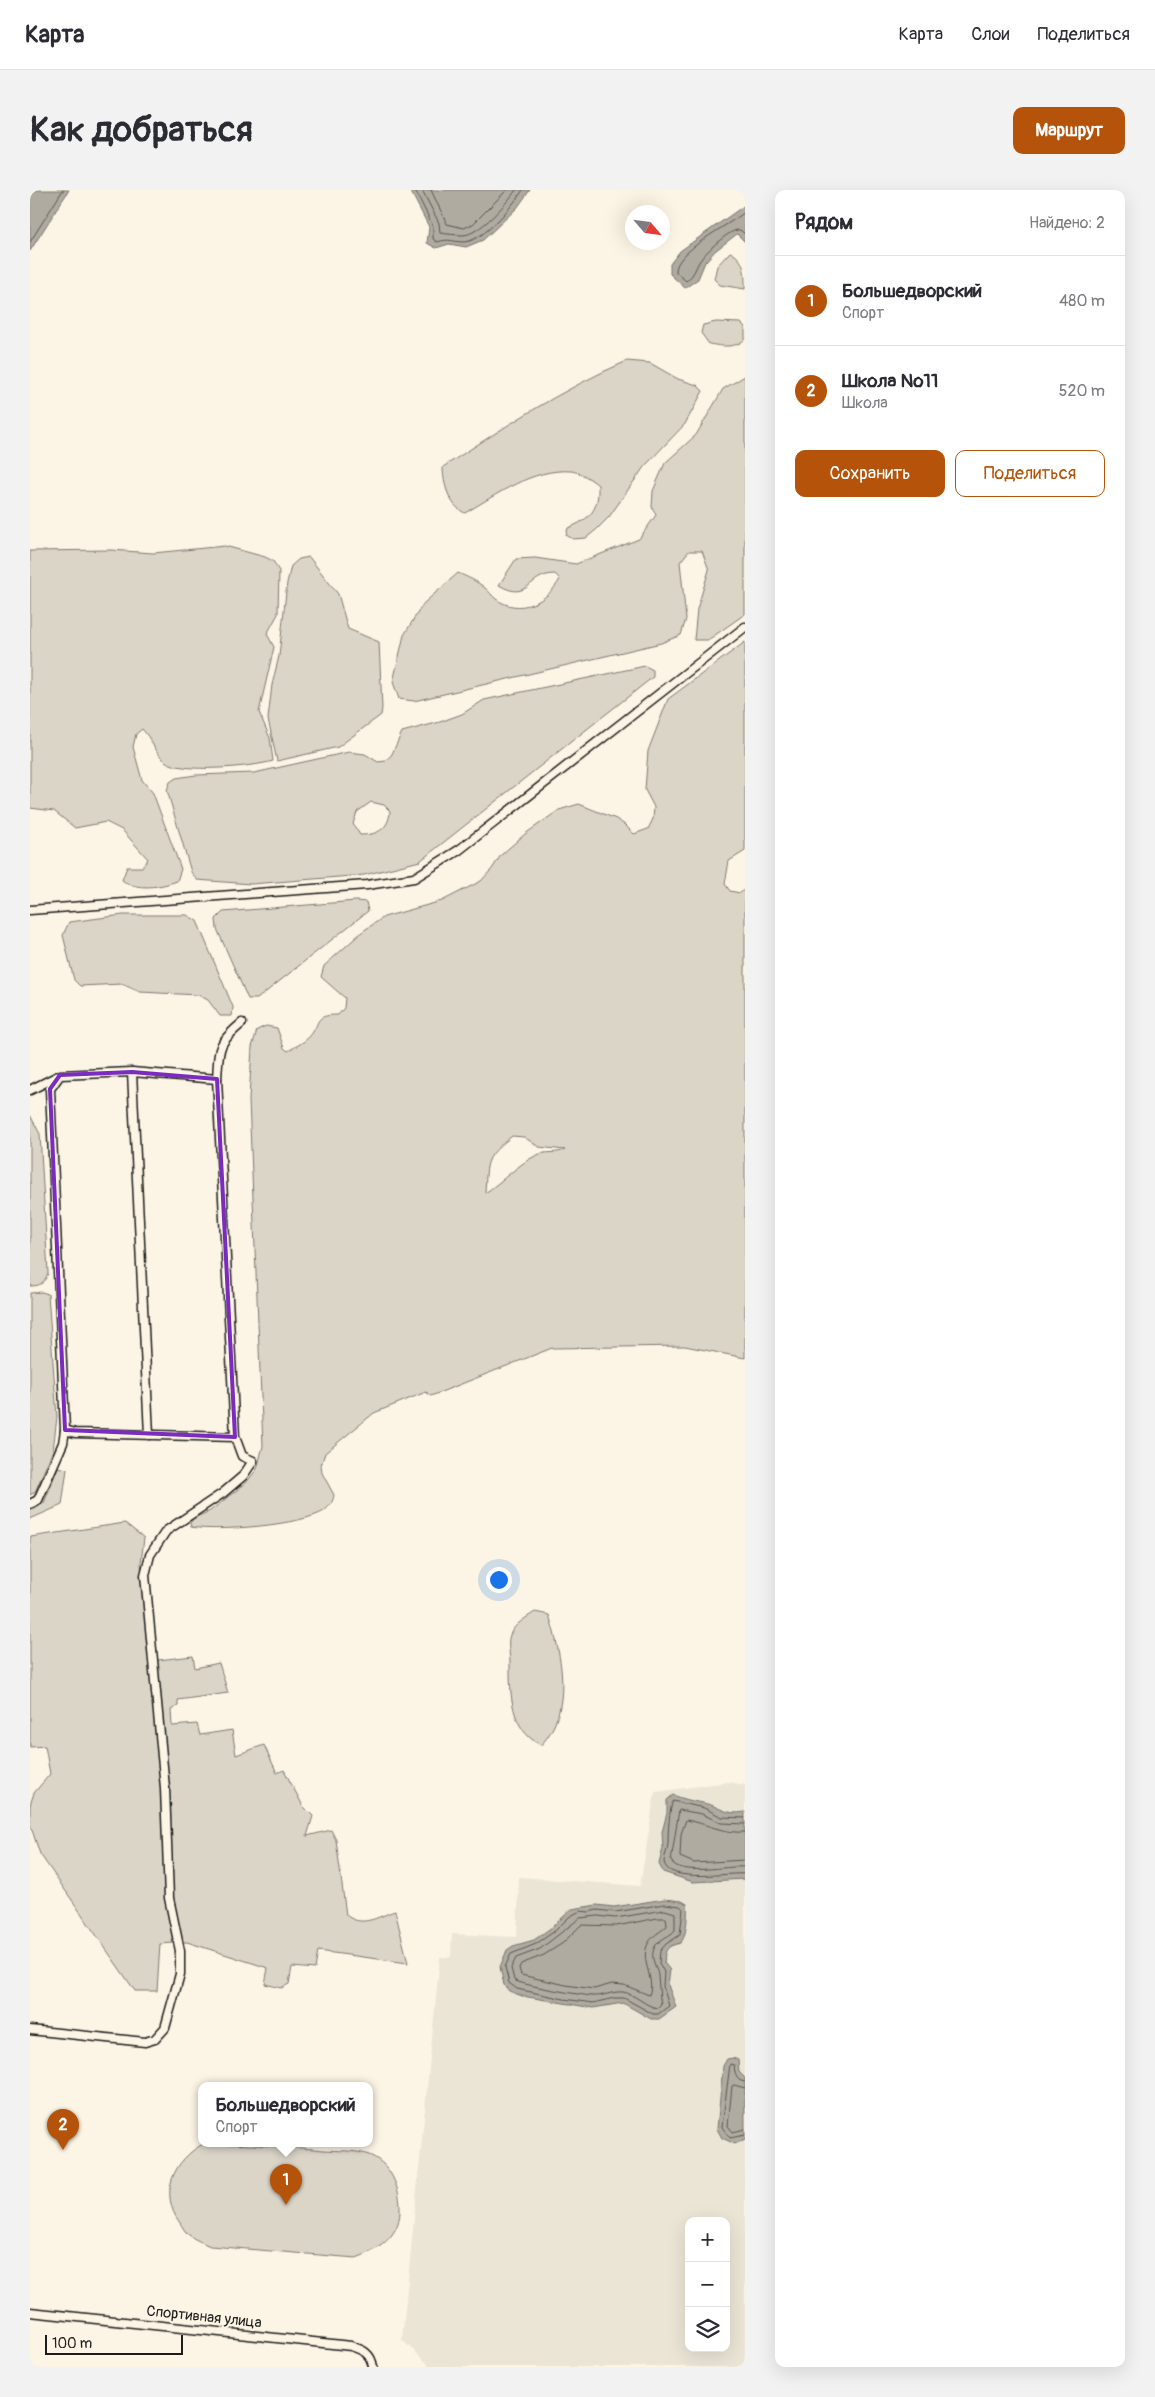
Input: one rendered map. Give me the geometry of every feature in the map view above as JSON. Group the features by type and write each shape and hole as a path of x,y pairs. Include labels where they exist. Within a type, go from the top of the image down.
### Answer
{"street":[{"path":"30,910 367,885 414,878 459,850 745,627"},
{"path":"30,2030 145,2042 155,2039 165,2028 180,1979 180,1951 169,1898 165,1788 145,1576 150,1554 166,1531 223,1493 243,1476 253,1461 242,1456 235,1437 217,1080 219,1047 227,1036 242,1023"},
{"path":"30,1090 60,1075 132,1072 217,1080"},
{"path":"132,1072 149,1435"},
{"path":"30,1504 38,1500 63,1443 65,1430 50,1089 60,1075"},
{"path":"65,1430 75,1433 235,1437"},
{"name":"Спортивная улица","path":"30,2312 351,2346 364,2350 372,2358 373,2367"}],"highlighted area":[{"path":"132,1072 217,1079 235,1437 65,1430 50,1089 60,1075"}],"shaded area":[{"path":"730,252 739,258 741,262 744,272 745,289 720,285 714,279 717,266"},
{"path":"716,322 741,323 745,327 745,339 732,346 709,344 701,333 703,325"},
{"path":"627,361 650,363 678,379 697,385 703,391 685,424 644,467 609,517 596,530 586,538 573,539 566,535 568,528 583,521 592,512 598,493 598,485 592,480 571,471 557,471 529,478 502,491 465,513 459,510 448,493 443,467 556,397"},
{"path":"745,376 745,614 708,640 694,640 697,609 709,570 702,551 689,551 680,562 686,619 681,635 661,643 414,701 399,699 393,682 404,635 423,604 458,573 479,583 496,599 505,604 523,606 532,604 548,594 560,579 555,574 546,575 523,589 517,591 509,590 499,585 516,559 535,558 576,564 639,539 656,515 652,507 653,491 665,463 696,435 723,389"},
{"path":"225,546 265,557 273,561 279,571 278,614 267,634 274,647 259,712 270,738 273,761 217,768 173,765 165,761 142,729 136,734 133,747 142,780 153,793 181,869 177,881 149,887 134,886 122,880 127,867 142,867 148,859 122,830 106,822 75,828 54,811 30,808 30,551 111,550 153,553"},
{"path":"309,557 338,594 348,629 379,642 381,715 338,747 277,761 268,719 272,685 279,656 287,583 291,566 299,559"},
{"path":"745,642 745,851 729,861 725,884 730,891 740,893 745,889 745,1358 685,1346 552,1348 431,1396 426,1392 374,1413 325,1453 321,1465 322,1473 334,1495 331,1504 324,1511 313,1516 279,1524 220,1529 191,1527 190,1523 194,1518 210,1511 246,1483 257,1469 263,1446 249,1100 252,1047 257,1030 266,1026 277,1028 284,1048 288,1051 304,1041 313,1032 321,1018 338,1015 344,1008 345,998 321,977 324,966 363,931 384,917 442,901 481,881 501,855 525,834 559,810 579,804 616,819 634,834 648,829 653,819 654,807 645,790 648,751 668,699","holes":["512,1136 524,1137 539,1147 565,1150 537,1155 485,1193 487,1166 492,1155"]},
{"path":"645,666 653,670 653,677 420,861 364,875 251,884 197,880 191,872 167,790 170,782 176,778 196,775 254,773 349,752 365,754 378,762 386,761 392,754 402,732 462,714 484,700","holes":["371,802 384,805 390,811 384,827 371,834 360,835 353,824 357,812"]},
{"path":"356,901 366,902 368,911 257,999 248,999 217,929 216,919 223,912"},
{"path":"123,915 187,915 197,921 233,1007 232,1016 220,1016 208,1000 198,995 140,992 122,984 80,986 74,980 63,935 69,922"},
{"path":"30,1115 40,1134 48,1273 42,1283 30,1286"},
{"path":"42,1292 48,1294 57,1417 53,1450 35,1492 30,1495 30,1293"},
{"path":"58,1467 67,1469 62,1505 30,1519 30,1512 44,1503"},
{"path":"125,1523 144,1538 141,1563 149,1661 193,1656 195,1668 219,1663 228,1693 178,1700 178,1706 171,1710 172,1726 197,1724 200,1735 232,1730 236,1755 264,1745 277,1773 284,1770 303,1806 313,1816 307,1836 331,1830 336,1840 346,1915 358,1921 364,1921 395,1911 408,1963 318,1951 315,1969 292,1967 289,1984 281,1988 265,1984 268,1968 187,1942 160,1944 157,1991 135,1991 40,1854 30,1824 30,1805 34,1793 50,1774 45,1746 30,1747 30,1537"},
{"path":"535,1612 549,1615 558,1648 562,1683 558,1716 551,1731 541,1745 523,1730 514,1710 510,1686 510,1635 517,1624"},
{"path":"728,1782 745,1785 745,2367 428,2367 428,2364 402,2340 440,1957 451,1957 452,1934 517,1937 519,1877 640,1886 655,1792"},
{"path":"199,2147 278,2147 350,2151 366,2154 382,2163 388,2169 396,2185 400,2203 399,2221 396,2229 386,2242 356,2258 210,2246 186,2232 173,2212 170,2200 172,2178 184,2159"}],"water":[{"path":"30,190 69,190 30,251"},
{"path":"410,190 530,190 517,208 483,240 466,247 449,244 436,248 427,243 429,227"},
{"path":"745,205 745,242 737,234 715,251 705,262 698,279 685,288 670,274 670,264 680,251"},
{"path":"673,1795 709,1804 727,1812 745,1812 745,1879 693,1882 663,1872 659,1864 663,1848 662,1832 667,1813 667,1800"},
{"path":"665,1899 682,1901 687,1904 687,1919 686,1931 682,1940 680,1943 672,1945 666,1951 664,1963 670,1970 668,1985 676,2007 659,2019 651,2019 623,2003 593,2008 522,1996 509,1991 504,1985 500,1967 507,1950 513,1946 534,1940 572,1909 597,1905 614,1907"},
{"path":"733,2058 738,2060 739,2072 745,2078 745,2139 735,2144 722,2138 717,2129 723,2066 727,2059"}],"place":[{"name":"Школа №11","path":"63,2150"},
{"name":"Большедворский","path":"286,2205"}]}
